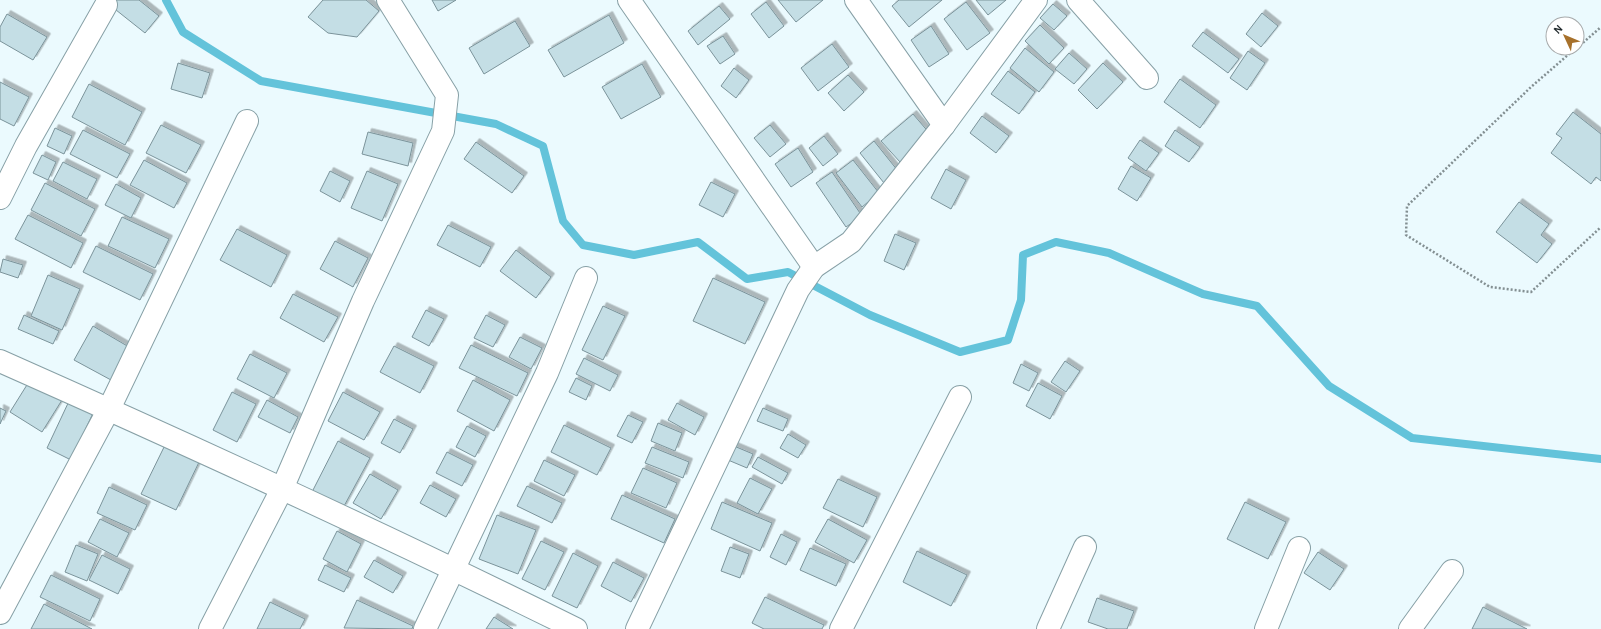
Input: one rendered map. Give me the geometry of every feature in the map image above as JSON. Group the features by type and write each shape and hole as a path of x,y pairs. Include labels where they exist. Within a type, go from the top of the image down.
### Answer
{"street":[{"path":"210,629 282,489 363,301 443,131 447,95 388,0"},
{"path":"629,0 814,267"},
{"path":"856,0 944,126"},
{"path":"637,629 798,290 814,267 851,242 944,126 1036,0"},
{"path":"1078,0 1147,78"},
{"path":"0,198 26,146 106,5"},
{"path":"0,612 109,409 247,121"},
{"path":"425,629 455,569 547,373 586,278"},
{"path":"0,361 109,409 455,569 576,629"},
{"path":"842,629 960,397"},
{"path":"1048,629 1085,547"},
{"path":"1266,629 1299,548"},
{"path":"1410,629 1452,571"}],"path":[{"path":"1585,41 1601,27"},
{"path":"1568,56 1531,88 1407,206 1406,235 1490,287 1531,292 1601,227"}],"building":[{"path":"115,0 139,0 159,16 145,33 111,6"},
{"path":"323,0 366,0 379,11 357,37 328,33 308,17"},
{"path":"432,0 456,0 438,11"},
{"path":"778,0 823,0 796,22"},
{"path":"899,0 942,0 909,27 892,6"},
{"path":"976,0 1006,0 988,15"},
{"path":"766,2 784,26 769,38 751,14"},
{"path":"966,2 990,33 967,50 944,19"},
{"path":"1053,4 1067,16 1054,30 1040,18"},
{"path":"719,6 730,19 698,45 688,31"},
{"path":"1262,13 1278,26 1261,47 1246,34"},
{"path":"7,14 47,37 33,60 0,41 0,27"},
{"path":"609,15 624,43 564,77 548,50"},
{"path":"515,21 530,46 484,74 469,48"},
{"path":"1040,25 1064,48 1049,64 1025,41"},
{"path":"931,26 949,54 929,67 911,40"},
{"path":"1203,32 1239,59 1228,73 1192,46"},
{"path":"723,36 735,54 720,64 707,46"},
{"path":"832,44 849,67 818,91 801,68"},
{"path":"1025,48 1054,72 1039,92 1010,68"},
{"path":"1248,51 1265,63 1247,90 1230,78"},
{"path":"1069,53 1087,69 1074,84 1055,69"},
{"path":"178,63 210,73 202,98 171,89"},
{"path":"1103,63 1123,82 1097,109 1078,90"},
{"path":"642,64 661,97 621,119 602,87"},
{"path":"734,68 749,80 736,98 721,86"},
{"path":"1008,71 1035,92 1019,114 991,94"},
{"path":"848,75 864,92 844,111 828,93"},
{"path":"1180,79 1216,105 1200,128 1164,102"},
{"path":"0,82 29,97 14,126 0,119"},
{"path":"89,84 142,112 125,145 72,117"},
{"path":"1573,112 1601,134 1601,181 1596,177 1591,184 1551,153 1562,138 1556,134"},
{"path":"913,114 931,135 900,162 881,141"},
{"path":"982,116 1009,136 996,153 970,133"},
{"path":"161,125 201,145 186,173 146,153"},
{"path":"770,125 786,144 770,157 754,138"},
{"path":"55,128 72,136 64,154 47,146"},
{"path":"83,130 130,154 117,178 70,154"},
{"path":"1175,130 1200,147 1189,162 1165,146"},
{"path":"368,132 413,143 408,166 362,154"},
{"path":"824,136 838,154 823,166 809,148"},
{"path":"1140,140 1159,153 1146,171 1128,158"},
{"path":"874,141 902,176 888,188 860,153"},
{"path":"476,142 524,176 512,193 464,159"},
{"path":"798,148 813,172 791,187 775,164"},
{"path":"42,155 56,162 48,180 33,173"},
{"path":"144,160 187,183 174,208 130,185"},
{"path":"853,160 879,193 862,207 836,173"},
{"path":"63,162 97,179 87,199 53,181"},
{"path":"1131,166 1151,178 1137,201 1118,189"},
{"path":"946,169 966,180 951,209 931,198"},
{"path":"330,171 350,181 340,202 320,191"},
{"path":"367,171 398,184 382,221 351,208"},
{"path":"832,172 862,216 846,227 816,183"},
{"path":"711,182 735,194 723,217 699,205"},
{"path":"45,183 95,209 81,236 31,210"},
{"path":"116,184 141,198 131,218 105,205"},
{"path":"1519,202 1549,224 1541,235 1552,244 1537,263 1496,232"},
{"path":"28,215 83,243 71,268 15,239"},
{"path":"122,217 169,239 155,268 108,246"},
{"path":"448,225 491,247 480,267 437,245"},
{"path":"237,229 287,255 271,287 220,260"},
{"path":"895,234 916,243 904,270 884,261"},
{"path":"335,241 368,258 353,287 320,269"},
{"path":"96,246 153,274 140,300 83,272"},
{"path":"516,250 551,277 536,298 500,271"},
{"path":"3,259 23,265 18,278 0,272"},
{"path":"48,275 80,289 62,330 31,316"},
{"path":"713,278 765,302 745,344 693,321"},
{"path":"293,294 338,317 324,342 280,318"},
{"path":"603,306 625,316 603,360 582,350"},
{"path":"426,310 444,319 429,346 412,337"},
{"path":"24,315 59,331 53,344 18,329"},
{"path":"486,315 505,325 493,347 474,338"},
{"path":"93,326 129,347 111,380 74,360"},
{"path":"520,337 542,348 531,369 509,357"},
{"path":"471,345 528,373 517,396 459,368"},
{"path":"394,346 434,366 420,393 380,372"},
{"path":"250,354 287,373 274,398 237,379"},
{"path":"584,358 618,375 610,391 576,374"},
{"path":"1065,361 1080,371 1066,392 1051,382"},
{"path":"1021,364 1038,373 1029,391 1013,383"},
{"path":"576,378 592,386 586,400 569,392"},
{"path":"30,380 62,400 42,432 10,412"},
{"path":"473,380 510,400 494,431 457,411"},
{"path":"1038,383 1062,396 1050,419 1026,406"},
{"path":"232,392 256,404 237,442 213,430"},
{"path":"343,392 380,412 364,440 328,421"},
{"path":"70,399 94,411 71,460 47,448"},
{"path":"267,400 298,417 290,433 258,417"},
{"path":"677,403 704,417 695,435 668,420"},
{"path":"0,408 6,411 0,424"},
{"path":"763,408 788,419 783,431 757,421"},
{"path":"628,415 643,422 632,443 617,436"},
{"path":"394,419 413,429 400,453 381,443"},
{"path":"658,423 682,433 675,451 651,441"},
{"path":"564,425 611,448 597,475 551,452"},
{"path":"467,426 486,436 475,457 456,447"},
{"path":"788,434 806,445 798,458 780,448"},
{"path":"167,441 201,458 176,510 141,494"},
{"path":"338,441 370,458 343,508 312,492"},
{"path":"734,446 753,454 747,468 728,460"},
{"path":"652,447 689,462 683,478 645,463"},
{"path":"447,452 473,465 462,486 436,473"},
{"path":"758,457 788,473 782,484 752,467"},
{"path":"544,460 575,475 564,496 534,481"},
{"path":"643,468 677,483 666,508 631,493"},
{"path":"370,474 398,490 381,519 353,503"},
{"path":"750,478 772,489 758,514 737,503"},
{"path":"838,479 877,497 863,527 823,508"},
{"path":"430,485 456,499 446,517 420,503"},
{"path":"527,486 562,503 552,523 517,506"},
{"path":"109,487 147,505 135,530 97,513"},
{"path":"622,495 675,519 664,543 611,519"},
{"path":"722,502 772,523 760,551 711,529"},
{"path":"1245,502 1286,522 1268,559 1227,539"},
{"path":"497,515 536,530 518,574 479,559"},
{"path":"100,519 129,533 117,557 88,542"},
{"path":"828,519 867,540 854,563 815,542"},
{"path":"337,531 361,544 347,572 323,559"},
{"path":"781,534 797,542 786,565 770,557"},
{"path":"541,541 564,552 545,590 522,579"},
{"path":"76,545 98,554 87,581 65,572"},
{"path":"730,547 749,554 740,578 721,571"},
{"path":"810,548 846,564 836,586 800,570"},
{"path":"917,551 967,575 951,606 903,582"},
{"path":"1318,552 1344,569 1330,590 1304,573"},
{"path":"573,553 598,566 577,608 552,596"},
{"path":"102,555 130,569 118,594 89,580"},
{"path":"374,560 403,576 393,593 364,577"},
{"path":"613,562 644,578 631,602 601,586"},
{"path":"325,565 351,578 344,592 318,580"},
{"path":"51,575 100,599 90,621 40,597"},
{"path":"765,597 824,625 822,629 764,629 752,623"},
{"path":"1097,598 1134,611 1127,629 1108,629 1088,622"},
{"path":"357,600 413,626 412,629 344,628"},
{"path":"270,602 305,619 300,629 257,629"},
{"path":"44,604 92,629 31,629"},
{"path":"1483,607 1527,629 1472,629"},
{"path":"494,617 513,629 486,629"}],"waterway":[{"path":"166,0 183,32 261,81 496,124 543,146 563,221 583,245 634,255 698,242 747,279 788,272 870,315 960,352 1008,340 1021,300 1023,255 1056,242 1109,253 1203,294 1257,306 1329,386 1412,438 1601,459"}]}
